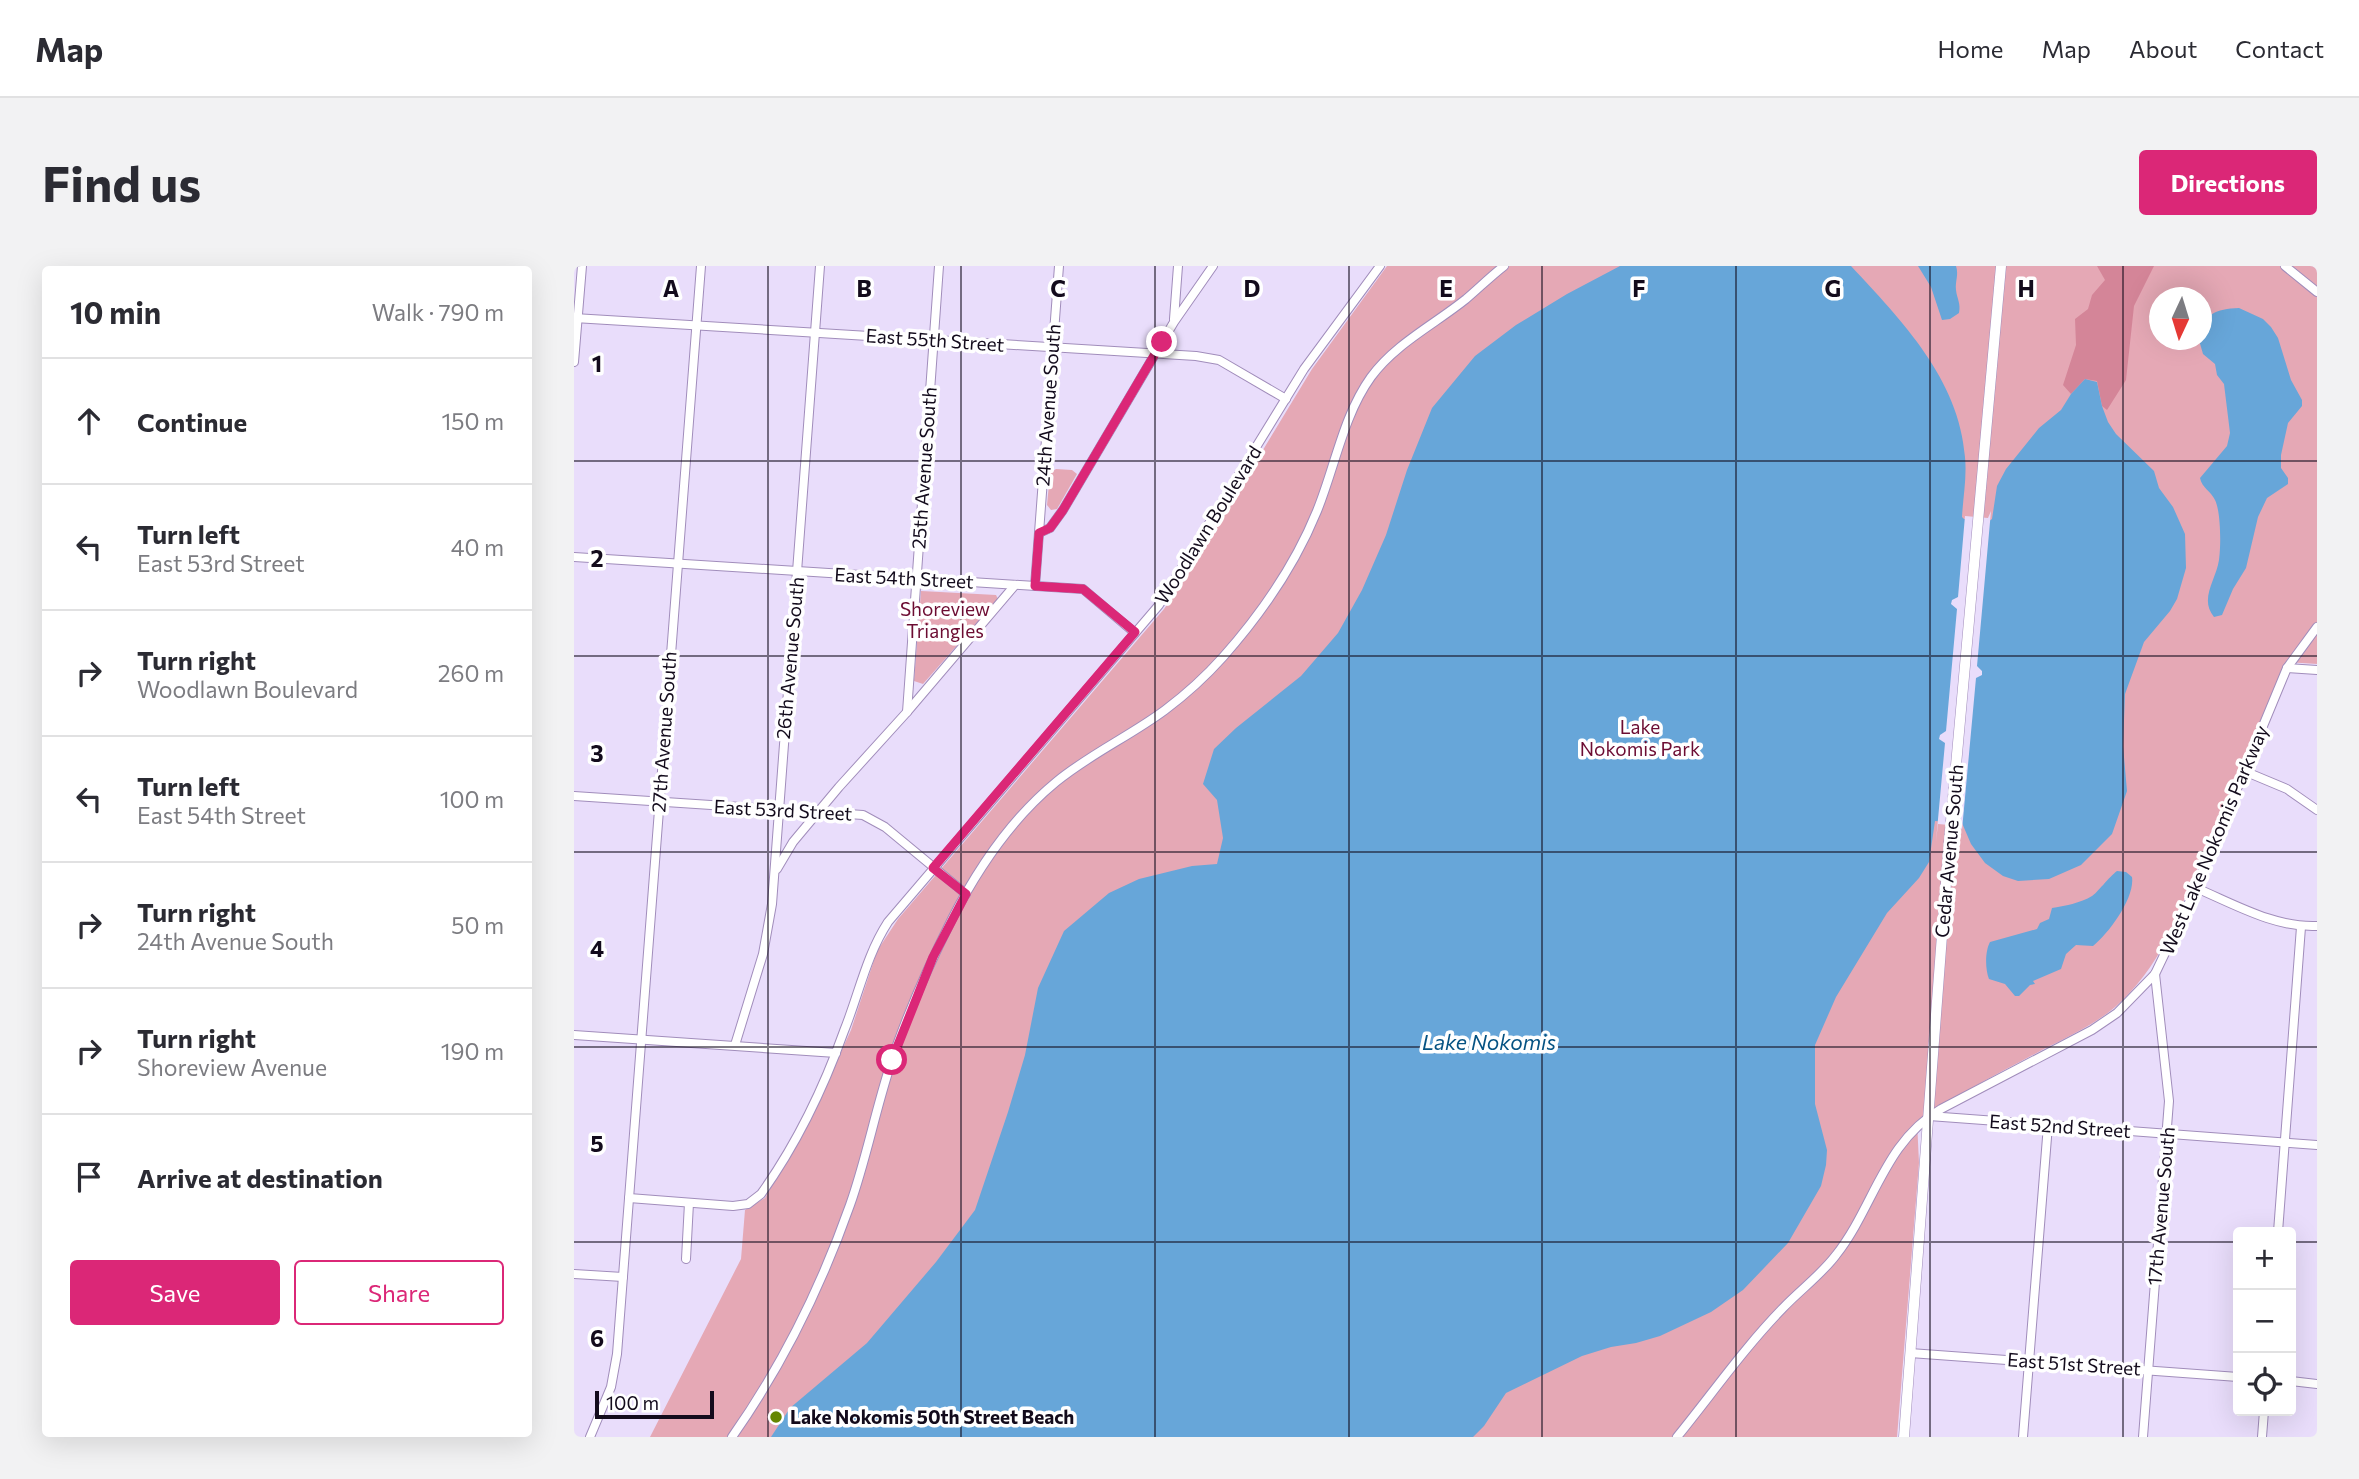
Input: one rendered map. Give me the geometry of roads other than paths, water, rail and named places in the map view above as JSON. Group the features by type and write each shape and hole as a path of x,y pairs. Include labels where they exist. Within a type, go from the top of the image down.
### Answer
{"main road":[{"name":"Cedar Avenue South","path":"1904,1437 1949,843 2001,266"}],"street":[{"path":"574,362 582,266"},
{"name":"27th Avenue South","path":"629,1198 701,266"},
{"name":"26th Avenue South","path":"735,1045 769,929 820,266"},
{"name":"25th Avenue South","path":"907,712 939,266"},
{"name":"24th Avenue South","path":"1035,586 1059,266"},
{"path":"1174,322 1178,266"},
{"path":"1039,533 1050,528 1063,510 1174,322 1213,266"},
{"name":"Woodlawn Boulevard","path":"629,1198 733,1206 748,1204 757,1198 813,1104 836,1053 875,945 894,914 1159,606 1304,369 1380,266"},
{"path":"732,1437 783,1356 819,1283 849,1208 889,1069 905,1024 933,957 985,860 1023,812 1066,774 1164,711 1221,659 1254,620 1296,557 1317,513 1354,408 1372,376 1398,349 1466,299 1504,266"},
{"path":"2285,266 2317,292"},
{"name":"East 55th Street","path":"576,318 1196,356 1219,360 1286,399"},
{"name":"East 54th Street","path":"574,557 1083,589 1135,632"},
{"path":"773,884 777,867 784,855 839,787 1015,585"},
{"name":"West Lake Nokomis Parkway","path":"1677,1437 1782,1309 1839,1253 1894,1154 1911,1132 1928,1116 2092,1030 2117,1013 2155,974 2196,888 2287,668 2317,627"},
{"path":"2287,668 2317,670"},
{"path":"2244,771 2287,789 2317,810"},
{"name":"East 53rd Street","path":"574,796 869,817 885,827 966,894"},
{"path":"2196,888 2269,918 2301,927 2317,926"},
{"path":"2278,1227 2301,927"},
{"name":"17th Avenue South","path":"2143,1437 2169,1101 2155,974"},
{"path":"574,1035 836,1053"},
{"name":"East 52nd Street","path":"1928,1116 2317,1144"},
{"path":"2023,1437 2048,1125"},
{"path":"590,1437 613,1381 629,1198"},
{"path":"686,1259 689,1203"},
{"path":"574,1274 623,1277"},
{"name":"East 51st Street","path":"1910,1353 2233,1377"},
{"path":"2296,1382 2317,1384"},
{"path":"2262,1437 2264,1416"}],"water":[{"name":"Lake Nokomis","path":"1620,266 1851,266 1908,330 1940,377 1952,402 1965,457 1964,519 1992,519 1997,486 2006,469 2039,428 2061,410 2085,379 2097,382 2108,422 2116,434 2154,471 2159,488 2173,507 2185,534 2186,568 2177,599 2144,642 2125,694 2123,746 2127,791 2112,834 2081,865 2049,879 2018,881 2003,876 1985,863 1971,844 1962,823 1935,821 1929,862 1919,878 1887,913 1836,997 1815,1045 1815,1104 1827,1150 1826,1165 1821,1186 1788,1243 1743,1290 1711,1312 1660,1336 1582,1356 1506,1393 1484,1426 1473,1437 771,1437 790,1408 867,1343 936,1262 975,1210 1025,1055 1038,988 1064,931 1109,893 1139,879 1192,866 1217,864 1223,838 1217,800 1203,784 1214,749 1301,676 1338,633 1362,590 1386,535 1407,470 1432,408 1475,356 1516,325"},
{"path":"1918,266 1956,266 1959,313 1950,319 1942,320 1931,287"},
{"path":"2239,308 2263,319 2271,327 2278,338 2302,406 2288,423 2281,455 2281,468 2288,478 2288,484 2267,498 2258,517 2246,568 2222,615 2214,617 2208,596 2219,560 2219,521 2215,500 2200,478 2227,446 2230,433 2224,384 2217,375 2215,364 2202,350 2212,350 2212,314"},
{"path":"2117,871 2126,872 2132,877 2129,895 2113,924 2093,946 2076,945 2066,954 2061,969 2033,981 2035,984 2030,985 2019,996 2015,996 2005,984 1989,979 1986,960 1990,942 2037,929 2040,923 2049,919 2052,908 2092,896"}],"place":[{"name":"Lake Nokomis 50th Street Beach","path":"776,1417"}],"park label":[{"name":"Shoreview Triangles","path":"945,620"},
{"name":"Lake Nokomis Park","path":"1640,738"}]}
